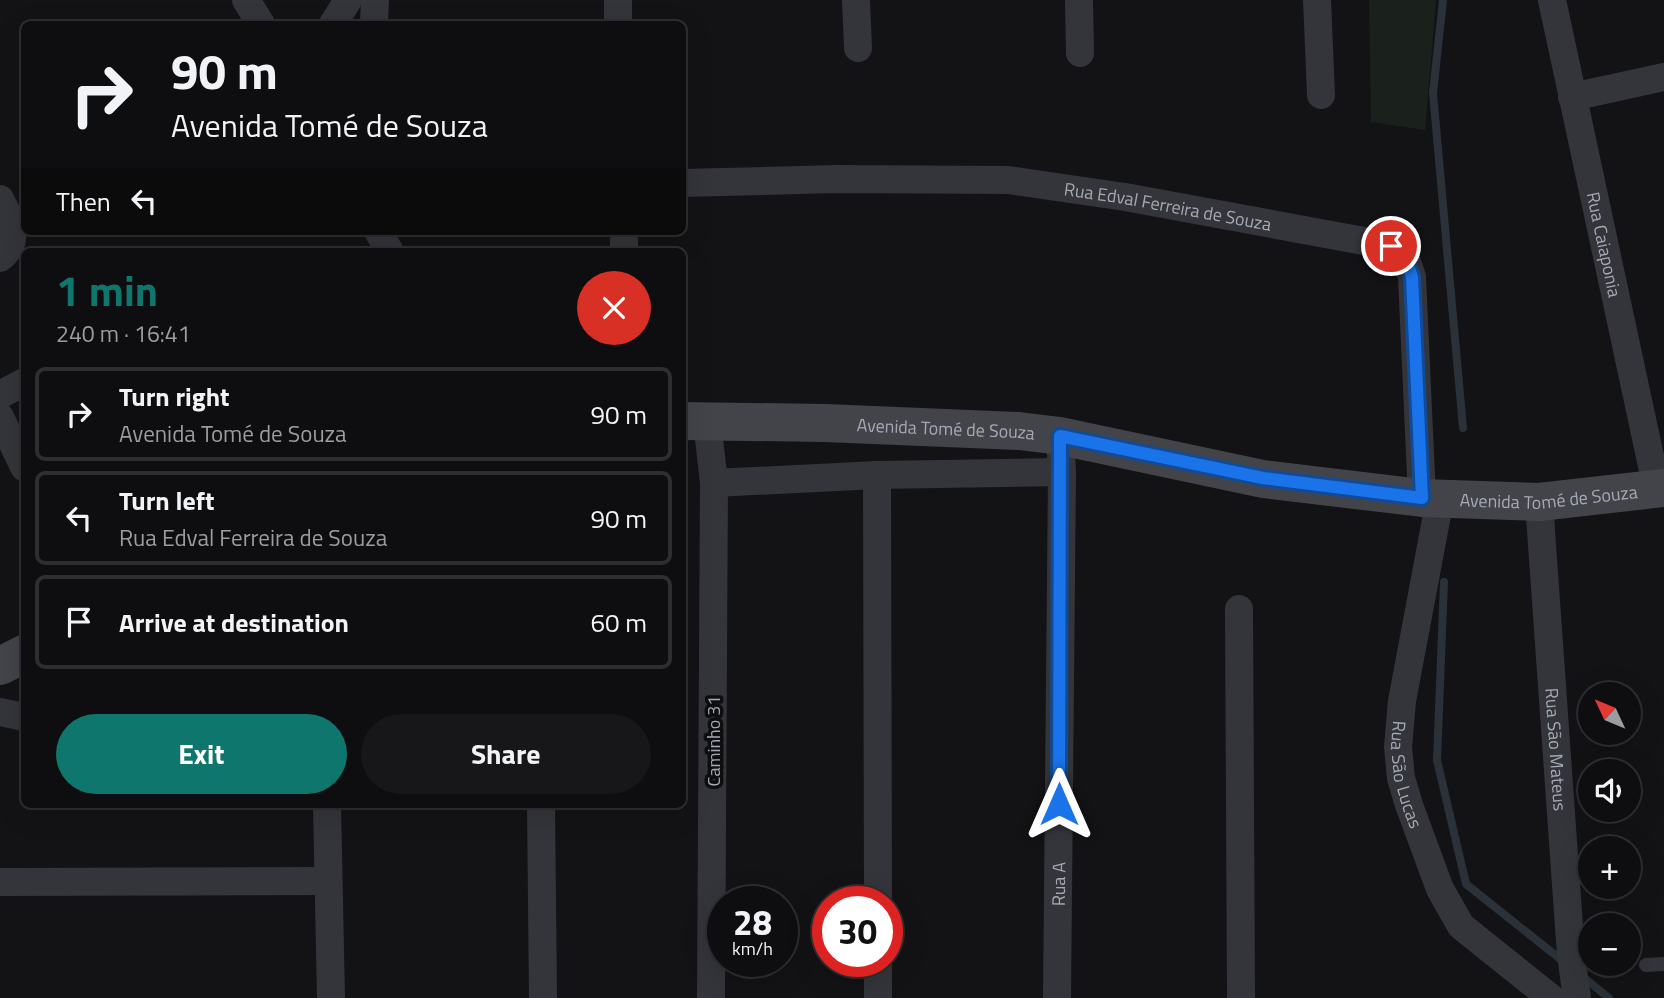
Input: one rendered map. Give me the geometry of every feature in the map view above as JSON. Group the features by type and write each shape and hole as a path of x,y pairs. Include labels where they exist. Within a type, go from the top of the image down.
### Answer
{"street":[{"path":"246,0 259,21"},
{"path":"335,21 348,0"},
{"path":"374,21 375,0"},
{"path":"618,0 618,21"},
{"path":"856,0 858,48"},
{"path":"1079,0 1080,53"},
{"path":"1317,0 1321,95"},
{"name":"Rua Caiaponia","path":"1552,0 1661,489"},
{"path":"1572,97 1664,77"},
{"name":"Rua Edval Ferreira de Souza","path":"686,183 838,179 1008,180 1125,197 1391,246 1405,256 1412,277 1431,498"},
{"path":"0,199 9,215 13,235 11,247 0,258"},
{"path":"0,395 21,384"},
{"path":"0,417 21,461"},
{"name":"Avenida Tomé de Souza","path":"695,421 1019,431 1061,454 1431,498 1539,502 1661,489"},
{"name":"Caminho 31","path":"695,421 714,483 711,998"},
{"path":"714,483 877,475 1061,454"},
{"name":"Rua A","path":"1057,998 1061,454"},
{"path":"877,475 878,886"},
{"name":"Rua São Lucas","path":"1431,498 1402,701 1398,747 1401,778 1440,889 1461,926 1568,993"},
{"name":"Rua São Mateus","path":"1539,502 1571,955 1568,993"},
{"path":"1240,609 1241,998"},
{"path":"0,666 21,656"},
{"path":"0,712 21,716"},
{"path":"327,808 331,998"},
{"path":"541,808 543,998"},
{"path":"0,882 327,881"},
{"path":"878,977 878,998"}],"lane":[{"path":"1646,965 1664,964"}],"shaded area":[{"path":"1369,0 1436,0 1425,130 1371,122"}],"waterway":[{"path":"1443,0 1433,93 1463,428"},
{"path":"1444,582 1437,760 1466,884 1564,962"},
{"path":"1582,976 1609,998"}],"route":[{"path":"1059,804 1060,436 1263,478 1422,498 1412,277 1405,256 1391,246"}]}
